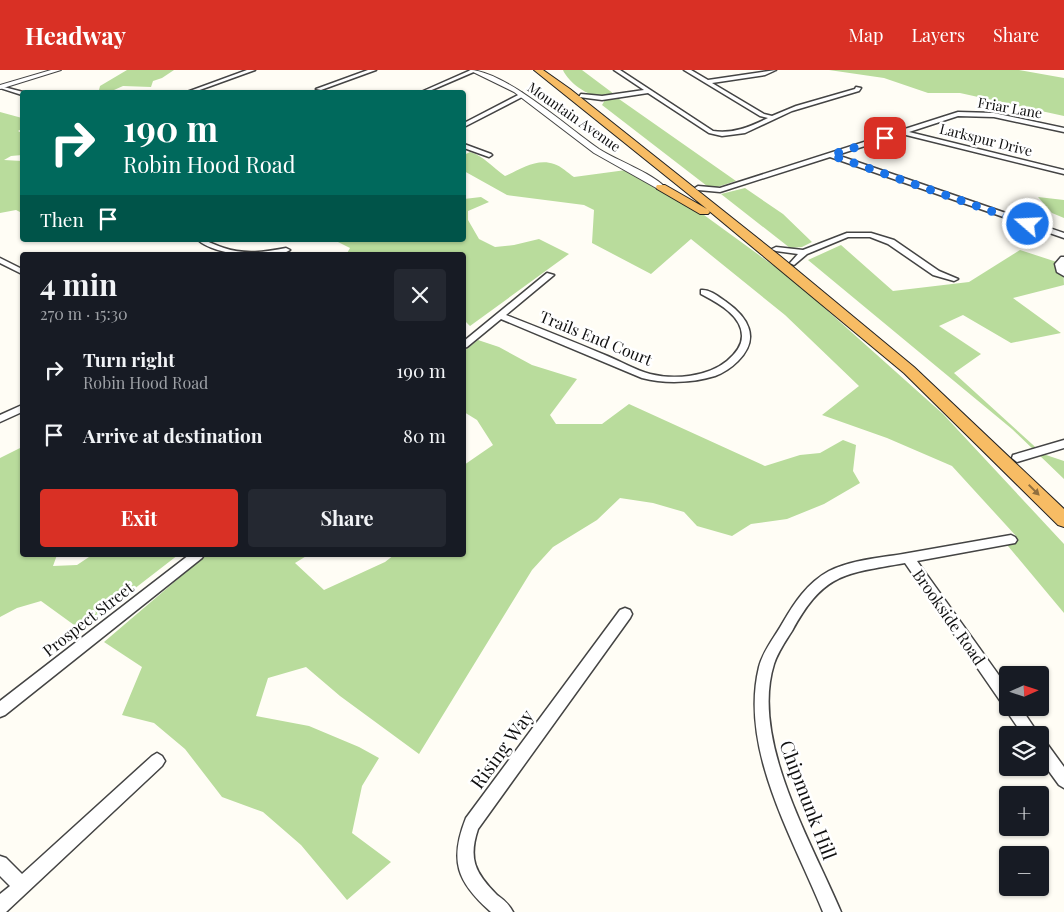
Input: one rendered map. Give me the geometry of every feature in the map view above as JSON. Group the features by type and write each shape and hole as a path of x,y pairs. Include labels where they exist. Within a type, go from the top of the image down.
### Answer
{"highway":[{"path":"538,70 672,176 776,254"},
{"path":"546,70 560,77 581,96 598,102 698,188 717,195 776,254 909,370 1064,520"},
{"path":"662,187 676,185 672,176"},
{"path":"662,187 794,263 904,354 1064,503"}],"street":[{"path":"0,87 58,70"},
{"path":"196,90 252,70"},
{"path":"319,89 373,70"},
{"path":"428,90 473,70"},
{"name":"Mountain Avenue","path":"473,70 506,85 597,151 662,187"},
{"path":"618,70 714,133 735,133 789,110 857,90 858,88"},
{"path":"687,70 762,115 774,118"},
{"path":"708,82 766,73 773,70"},
{"path":"0,87 20,93"},
{"path":"598,102 651,91"},
{"path":"466,124 522,95"},
{"name":"Friar Lane","path":"717,195 831,155 952,116 975,113 994,115 1064,130"},
{"name":"Larkspur Drive","path":"902,132 1064,172"},
{"path":"466,147 489,156"},
{"path":"831,155 1064,236"},
{"path":"776,254 804,252 847,235 871,235 891,242 936,273 954,279"},
{"path":"205,242 214,247 232,252"},
{"path":"274,252 286,250"},
{"path":"794,263 804,252"},
{"path":"0,260 20,271"},
{"path":"466,343 550,274"},
{"name":"Trails End Court","path":"501,316 654,378 695,376 713,373 731,363 742,350 747,338 746,326 736,315 720,301 704,292"},
{"path":"0,418 20,409"},
{"path":"1017,458 1064,444"},
{"name":"Chipmunk Hill","path":"832,912 771,765 762,722 761,702 766,665 797,608 818,584 848,569 1011,540"},
{"name":"Prospect Street","path":"0,710 195,557"},
{"name":"Brookside Road","path":"908,558 999,687"},
{"name":"Rising Way","path":"504,912 475,885 467,870 464,853 466,836 472,824 625,614"},
{"path":"1049,759 1064,780"},
{"path":"0,906 154,764"},
{"path":"0,864 22,886"}],"green space":[{"path":"127,70 174,70 162,78 153,81 151,87 123,86 114,90 99,90 100,86"},
{"path":"563,70 582,70 614,94 599,96 585,92 572,82"},
{"path":"829,70 1019,70 1064,78 1064,116 960,93 928,93 884,78"},
{"path":"619,99 736,181 717,187 707,186 602,105 605,100"},
{"path":"0,112 20,117 20,130 18,131 20,132 20,155 11,156 4,160 20,161 20,212 16,210 0,213"},
{"path":"470,152 484,159 505,176 541,162 557,165 574,177 626,170 704,215 792,279 943,414 1064,544 1064,613 1003,540 1016,536 952,466 887,438 822,415 859,386 785,315 691,239 651,274 592,243 594,210 584,205 507,195 466,172 466,154"},
{"path":"745,188 783,214 812,242 802,247 790,248 721,194"},
{"path":"481,197 489,202 468,211 468,220 479,239 495,247 539,239 569,254 470,326 466,322 466,252 348,252 350,248 338,242 466,242 466,199"},
{"path":"1038,197 1064,200 1064,218 1052,213"},
{"path":"841,245 893,291 969,282 1020,250 1063,264 1064,285 1013,298 1061,333 1011,343 963,315 939,326 981,354 954,373 1043,454 1064,461 1064,479 1012,429 808,260"},
{"path":"478,340 499,347 532,365 577,379 550,415 556,424 602,424 629,404 765,466 800,455 820,453 843,440 856,445 853,471 860,483 824,504 787,519 751,524 732,536 697,526 684,512 653,503 620,498 597,520 553,547 532,570 419,754 340,696 306,667 268,678 256,716 309,726 359,747 379,758 362,786 352,833 391,862 347,900 301,845 263,812 222,797 185,749 154,723 122,715 142,667 104,642 204,557 305,557 295,563 324,590 385,562 391,557 466,557 466,464 493,445 477,420 466,413 466,349"},
{"path":"20,448 20,557 56,557 53,566 77,565 89,557 175,557 81,630 41,601 17,608 0,617 0,458"}],"route":[{"path":"885,138 831,155 1028,224"}]}
